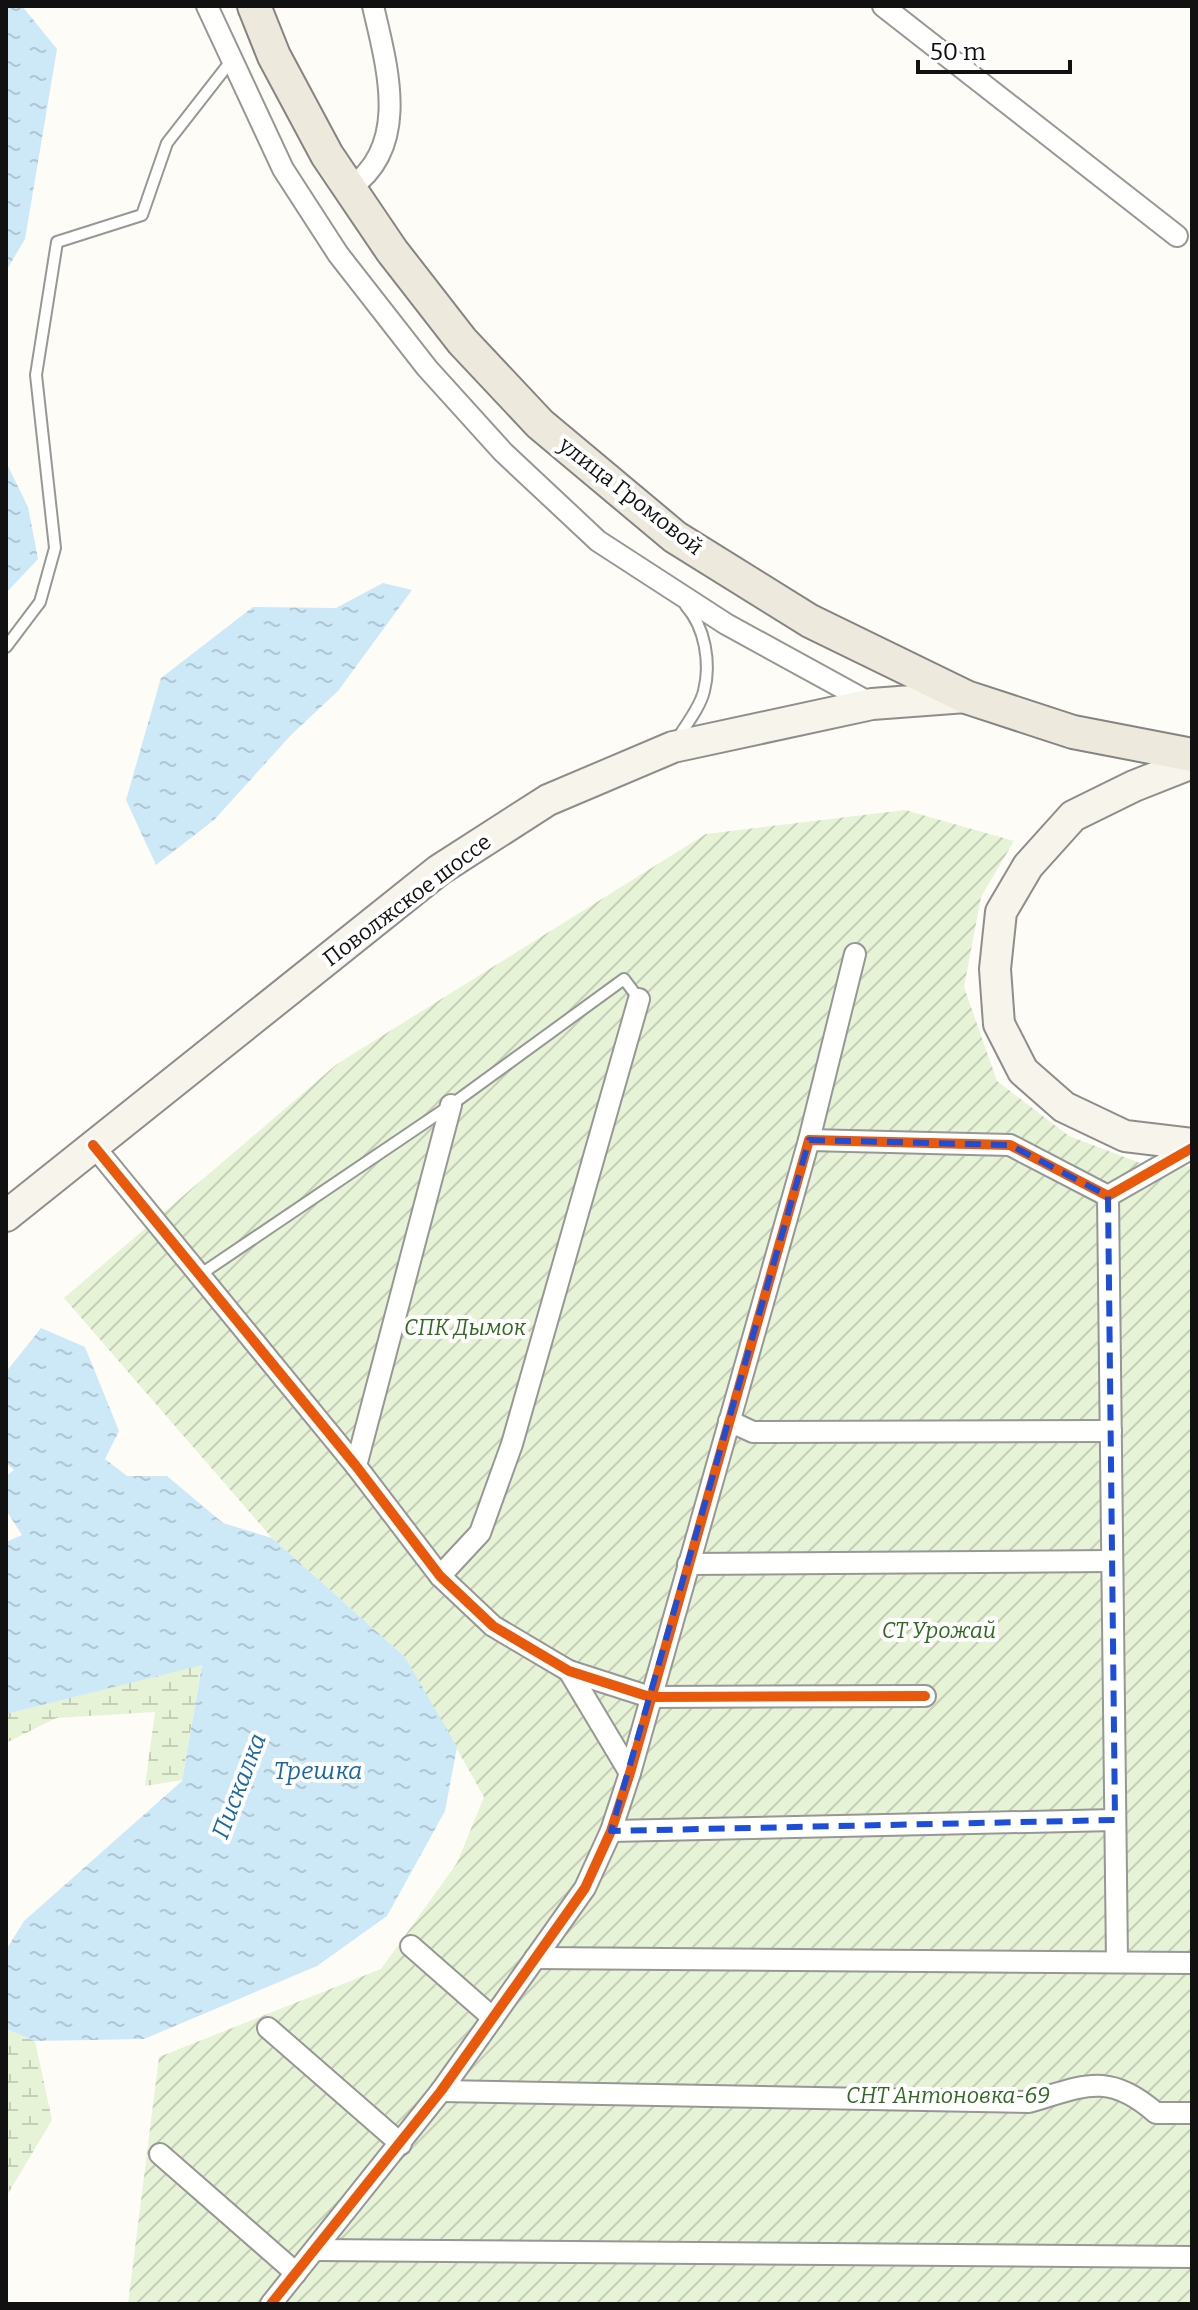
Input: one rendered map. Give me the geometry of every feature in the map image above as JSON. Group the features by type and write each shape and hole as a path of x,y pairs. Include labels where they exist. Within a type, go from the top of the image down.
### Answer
{"main road":[{"name":"улица Громовой","path":"254,6 274,56 327,155 462,341 540,424 675,537 810,621 966,697 1073,732 1192,755"},
{"name":"Поволжское шоссе","path":"6,1216 439,870 548,800 673,747 872,704 966,697"},
{"path":"1192,763 1073,816 1028,866 1001,912 995,969 999,1024 1023,1071 1064,1107 1125,1136 1192,1146"}],"street":[{"path":"207,6 291,181 338,254 427,368 503,452 598,541 726,624 872,704"},
{"path":"350,188 369,175 379,162 388,133 387,68 373,6"},
{"path":"883,6 1177,236"},
{"path":"271,2304 441,2091 585,1888 611,1831 809,1140 855,954"},
{"path":"440,1576 480,1533 512,1444 639,999"},
{"path":"356,1466 451,1105"},
{"path":"809,1140 1010,1145 1108,1196"},
{"path":"93,1145 356,1466 440,1576 493,1626 569,1671 650,1697 925,1696"},
{"path":"1108,1196 1192,1146"},
{"path":"1108,1196 1117,1962"},
{"path":"729,1421 753,1432 1111,1431"},
{"path":"688,1564 1112,1561"},
{"path":"569,1671 630,1773"},
{"path":"611,1831 1115,1820"},
{"path":"411,1946 493,2018"},
{"path":"535,1958 1192,1963"},
{"path":"268,2028 401,2144"},
{"path":"441,2091 1029,2102 1100,2083 1136,2096 1156,2113 1192,2113"},
{"path":"160,2154 296,2273"},
{"path":"315,2250 1192,2257"}],"lane":[{"path":"6,647 40,602 55,548 36,375 57,242 142,215 167,143 231,61"},
{"path":"672,589 694,614 707,654 704,692 673,747"},
{"path":"201,1274 451,1105 624,979 639,999"}],"highlighted area":[{"path":"809,1140 1010,1145 1108,1196 1115,1820 611,1831"}],"green space":[{"path":"905,810 1014,841 981,897 964,987 997,1081 1069,1136 1148,1166 1192,1166 1192,2304 128,2304 159,2057 381,1969 457,1863 484,1797 405,1657 272,1538 64,1298 337,1064 706,834"},
{"path":"202,1664 182,1780 145,1786 155,1712 56,1718 6,1743 6,1714"},
{"path":"6,2029 35,2041 52,2120 6,2197"}],"water":[{"path":"6,6 22,6 57,49 25,239 6,271"},
{"path":"6,462 28,507 38,559 6,593"},
{"path":"383,583 412,590 338,691 291,735 214,820 156,865 126,800 161,678 253,607 336,608"},
{"name":"Трешка","path":"41,1328 85,1347 119,1431 105,1459 127,1476 167,1476 223,1523 272,1538 405,1657 457,1747 445,1811 387,1916 317,1966 144,2039 35,2041 6,2029 6,1950 24,1921 182,1781 202,1665 6,1714 6,1542 22,1535 6,1510 6,1476 14,1470 6,1463 6,1372"}],"cycle path":[{"path":"271,2304 441,2091 585,1888 611,1831 630,1773 809,1140 1010,1145 1108,1196 1192,1148"},
{"path":"93,1145 356,1466 440,1576 493,1626 569,1671 650,1697 925,1696"}],"park label":[{"name":"СПК Дымок","path":"465,1327"},
{"name":"СТ Урожай","path":"939,1630"},
{"name":"СНТ Антоновка-69","path":"948,2095"}],"water label":[{"name":"Пискалка","path":"239,1786"}]}
